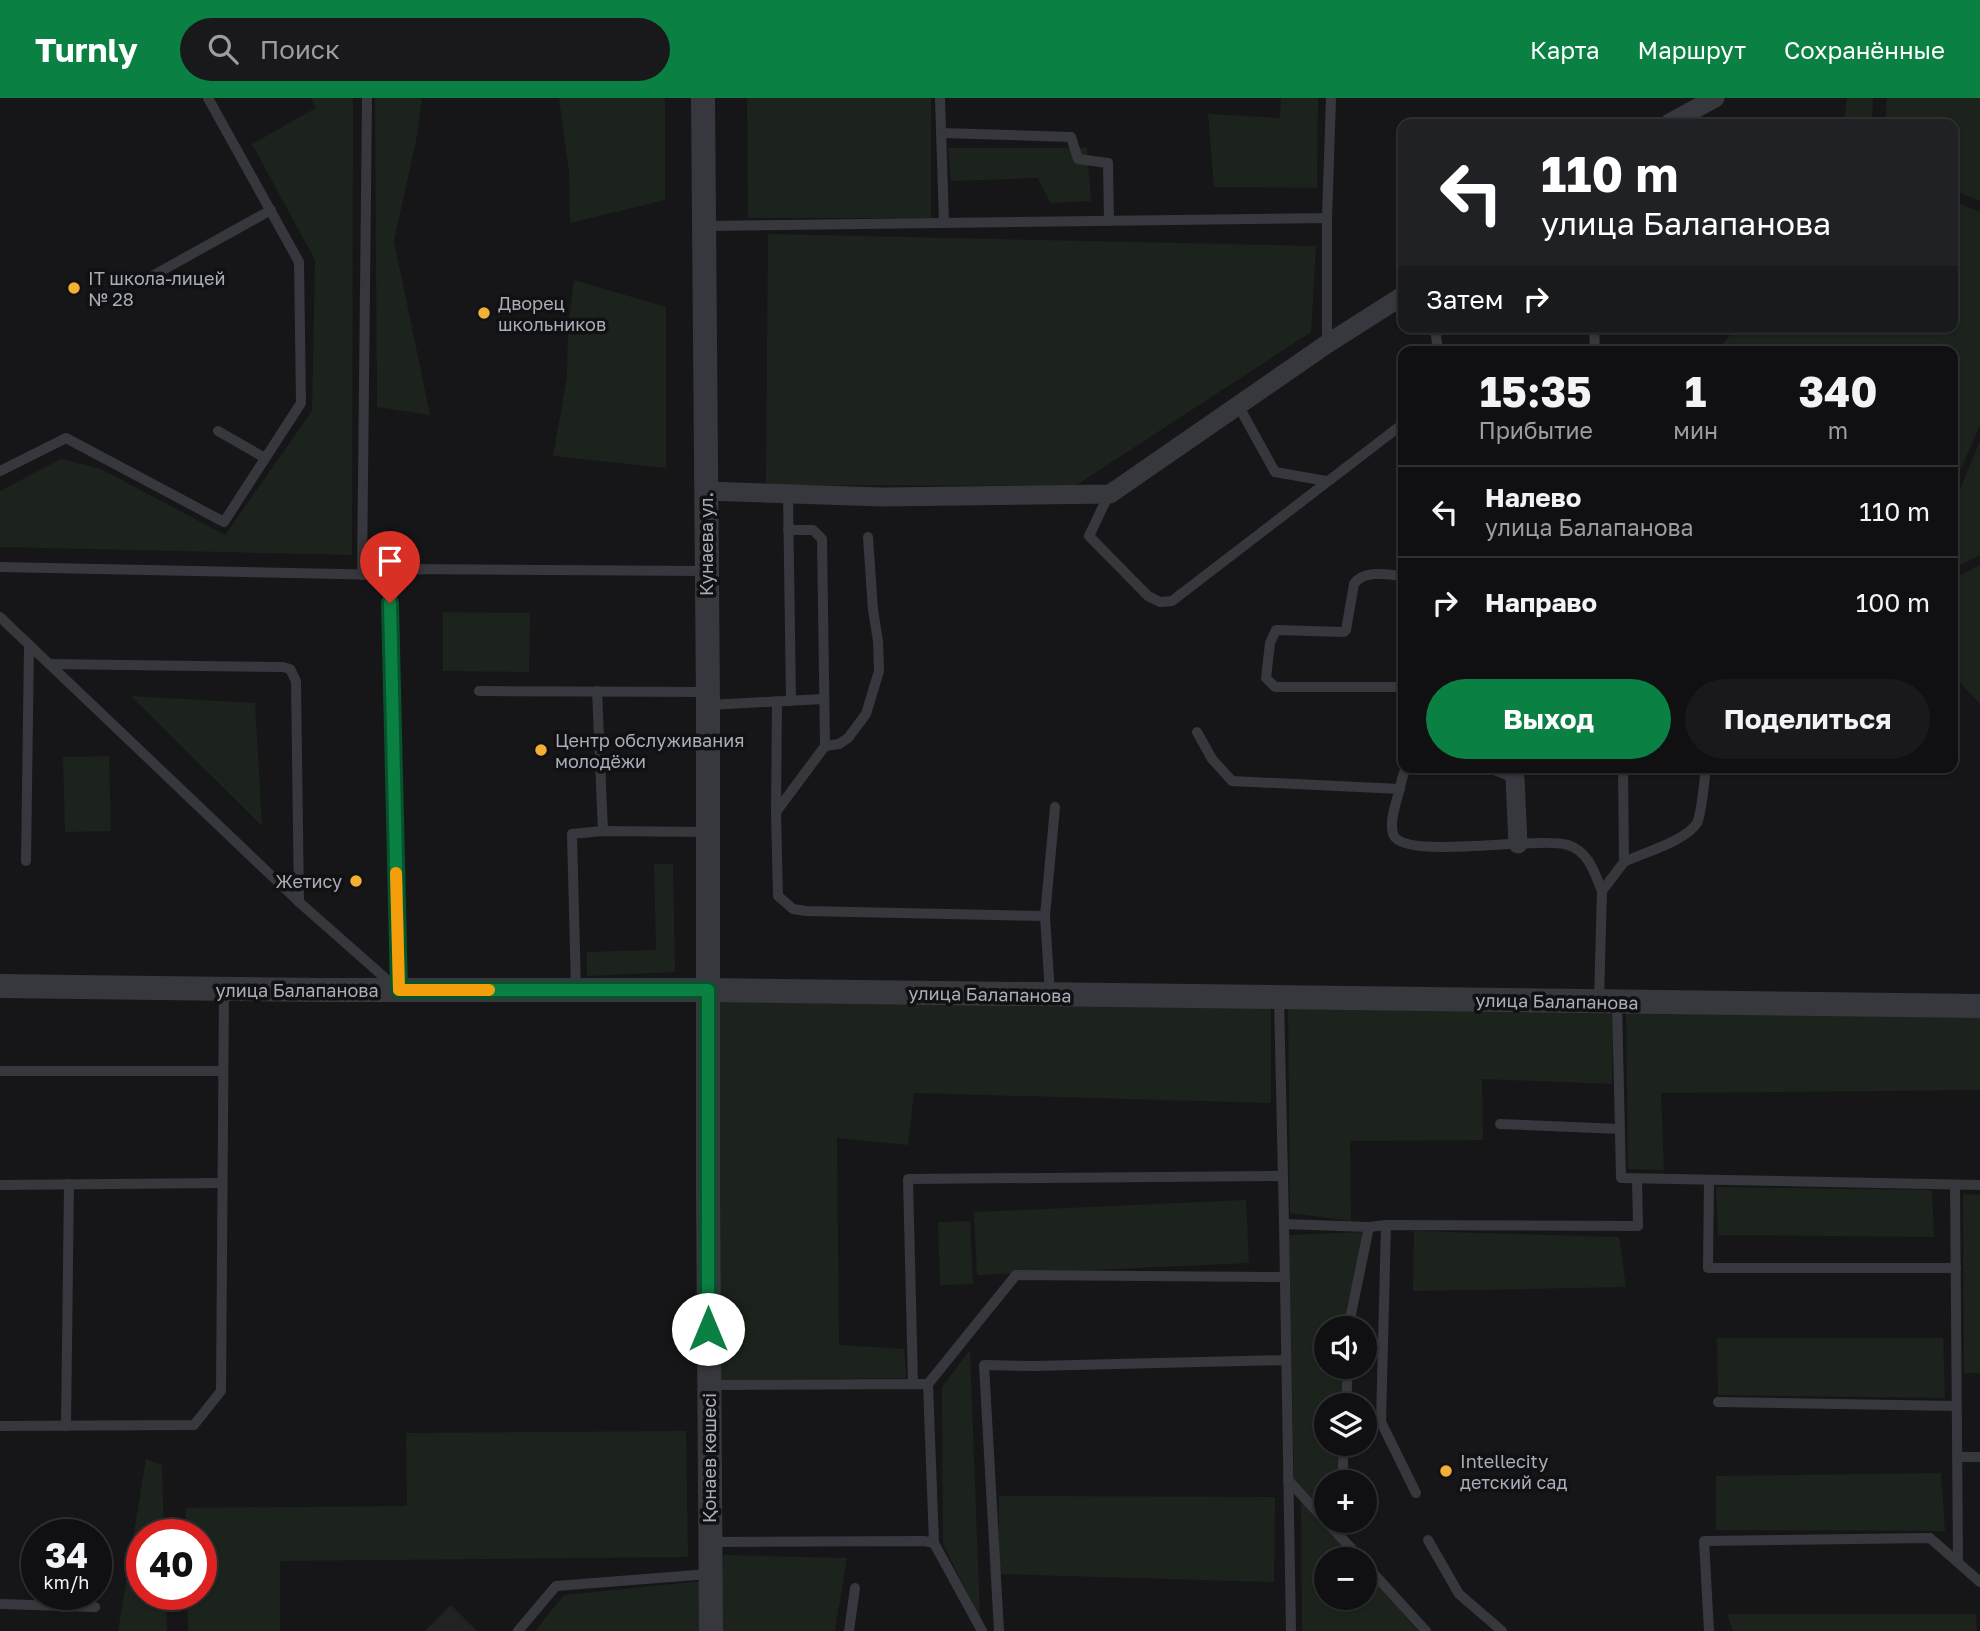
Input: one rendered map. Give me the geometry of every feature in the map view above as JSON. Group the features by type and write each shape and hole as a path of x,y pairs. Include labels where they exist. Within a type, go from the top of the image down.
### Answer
{"street":[{"name":"Кунаева ул.","path":"703,98 708,990"},
{"path":"1677,119 1715,98"},
{"path":"706,491 882,497 1110,494 1327,344 1398,299"},
{"path":"1515,773 1518,844"},
{"name":"улица Балапанова","path":"0,986 708,990 1980,1006"},
{"name":"Қонаев көшесі","path":"708,990 711,1631"}],"lane":[{"path":"0,471 66,438 224,522 301,403 299,262 208,98"},
{"path":"362,575 367,98"},
{"path":"940,98 944,223"},
{"path":"1327,344 1331,98"},
{"path":"941,133 1071,137 1078,159 1108,163 1109,221"},
{"path":"145,280 271,210"},
{"path":"704,226 1327,218"},
{"path":"1238,405 1275,472 1326,481"},
{"path":"1110,494 1090,536 1148,596 1160,602 1172,601 1398,427"},
{"path":"218,431 265,458"},
{"path":"788,494 791,701"},
{"path":"776,812 825,746 822,539 813,530 788,530"},
{"path":"825,746 839,744 849,738 866,714 879,671 868,537"},
{"path":"0,567 362,575 389,575 410,569 706,571"},
{"path":"1398,576 1367,574 1358,578 1354,584 1344,632 1276,630 1270,643 1266,678 1275,687 1398,687"},
{"path":"389,575 399,990"},
{"path":"0,617 299,902 399,990"},
{"path":"26,861 29,645"},
{"path":"49,664 290,669 296,681 299,902"},
{"path":"479,691 597,691 777,701 824,698"},
{"path":"597,691 603,831"},
{"path":"777,701 778,896 793,909 1045,916"},
{"path":"1197,732 1212,759 1232,781 1400,789"},
{"path":"1405,773 1392,829 1395,837 1404,845 1568,845 1588,858 1602,891 1608,1002 1620,1129 1621,1178 1980,1185"},
{"path":"1623,773 1624,862"},
{"path":"1602,891 1624,862 1674,840 1698,822 1705,773"},
{"path":"1050,995 1045,916 1055,807"},
{"path":"576,990 572,834 603,831 708,832"},
{"path":"0,1426 194,1425 221,1391 224,989"},
{"path":"1279,997 1291,1631"},
{"path":"0,1070 223,1072"},
{"path":"1500,1124 1620,1129"},
{"path":"913,1384 908,1179 1283,1176"},
{"path":"1284,1224 1369,1227 1638,1226 1637,1179"},
{"path":"1709,1180 1708,1269 1956,1268"},
{"path":"0,1185 222,1183"},
{"path":"66,1426 69,1184"},
{"path":"1955,1185 1958,1562"},
{"path":"1386,1225 1381,1422 1416,1493"},
{"path":"1351,1316 1369,1227"},
{"path":"982,1631 934,1543 928,1384 1016,1275 1284,1277"},
{"path":"999,1631 984,1365 1286,1360"},
{"path":"709,1385 928,1384"},
{"path":"1718,1402 1956,1406"},
{"path":"1957,1457 1980,1457"},
{"path":"1288,1480 1350,1547"},
{"path":"1709,1631 1704,1541 1930,1538 1980,1581"},
{"path":"1428,1540 1459,1594 1502,1631"},
{"path":"709,1542 934,1543"},
{"path":"518,1631 556,1586 710,1574"},
{"path":"1377,1577 1426,1631"},
{"path":"849,1631 855,1588"},
{"path":"0,1605 21,1605"}],"shaded area":[{"path":"311,98 353,98 352,555 0,547 0,491 61,459 101,469 225,535 312,411 315,260 252,144 316,108"},
{"path":"375,98 422,98 417,136 394,241 430,415 377,407"},
{"path":"559,98 665,98 665,200 570,223 569,172"},
{"path":"747,98 931,98 931,218 748,218"},
{"path":"1281,98 1318,98 1317,188 1214,187 1208,114 1280,118"},
{"path":"1847,98 1873,98 1872,119 1845,119"},
{"path":"1887,98 1980,98 1980,201 1958,192 1958,119 1885,119"},
{"path":"948,148 1087,148 1091,201 1050,203 1038,178 951,181"},
{"path":"1958,203 1980,212 1980,425 1958,476 1958,346 1721,346 1732,333 1958,333"},
{"path":"768,234 1316,246 1311,332 1075,486 766,485"},
{"path":"574,280 666,307 666,468 553,456 567,377 568,326"},
{"path":"1980,441 1980,555 1958,566 1958,494"},
{"path":"1980,565 1980,704 1958,680 1958,576"},
{"path":"443,612 530,613 529,672 443,671"},
{"path":"131,696 255,703 262,826"},
{"path":"109,756 111,831 65,832 63,757"},
{"path":"654,864 673,864 675,972 587,976 587,952 656,950"},
{"path":"716,995 1271,1005 1271,1103 914,1093 908,1145 837,1138 839,1345 904,1349 906,1378 715,1380"},
{"path":"1288,1001 1613,1009 1612,1084 1482,1079 1483,1140 1350,1141 1351,1221 1290,1213"},
{"path":"1626,1007 1980,1013 1980,1090 1661,1093 1664,1170 1628,1169"},
{"path":"1716,1187 1932,1190 1934,1237 1718,1235"},
{"path":"1963,1194 1980,1195 1980,1373 1964,1373"},
{"path":"1246,1200 1249,1263 977,1275 974,1212"},
{"path":"970,1221 973,1284 940,1285 938,1222"},
{"path":"1414,1231 1619,1237 1626,1287 1413,1291"},
{"path":"1366,1232 1346,1316 1314,1316 1314,1379 1342,1379 1342,1393 1314,1393 1314,1456 1338,1456 1337,1470 1314,1470 1314,1500 1294,1479 1289,1235"},
{"path":"1717,1338 1943,1338 1945,1398 1718,1395"},
{"path":"970,1350 980,1619 943,1544 942,1387"},
{"path":"686,1431 688,1557 280,1561 280,1631 188,1631 187,1610 217,1610 217,1519 186,1519 186,1508 407,1506 406,1433"},
{"path":"146,1459 162,1465 164,1519 136,1519"},
{"path":"1941,1473 1945,1531 1716,1530 1716,1476"},
{"path":"1301,1494 1314,1509 1314,1533 1335,1533 1347,1547 1314,1547 1314,1610 1377,1610 1377,1583 1418,1631 1302,1631"},
{"path":"999,1496 1275,1497 1274,1582 999,1574"},
{"path":"723,1555 847,1558 835,1631 721,1631"},
{"path":"702,1581 702,1631 535,1631 564,1595"},
{"path":"126,1582 126,1610 166,1610 167,1631 118,1631"},
{"path":"451,1605 477,1631 425,1631"},
{"path":"1727,1614 1976,1614 1977,1631 1733,1631"}],"slow traffic":[{"path":"396,873 399,990 489,990"}],"place":[{"name":"IT школа-лицей № 28","path":"74,288"},
{"name":"Дворец школьников","path":"484,313"},
{"name":"Центр обслуживания молодёжи","path":"541,750"},
{"name":"Жетису","path":"356,881"},
{"name":"Intellecity детский сад","path":"1446,1471"}],"route":[{"path":"390,603 399,990 708,990 708,1329"}]}
